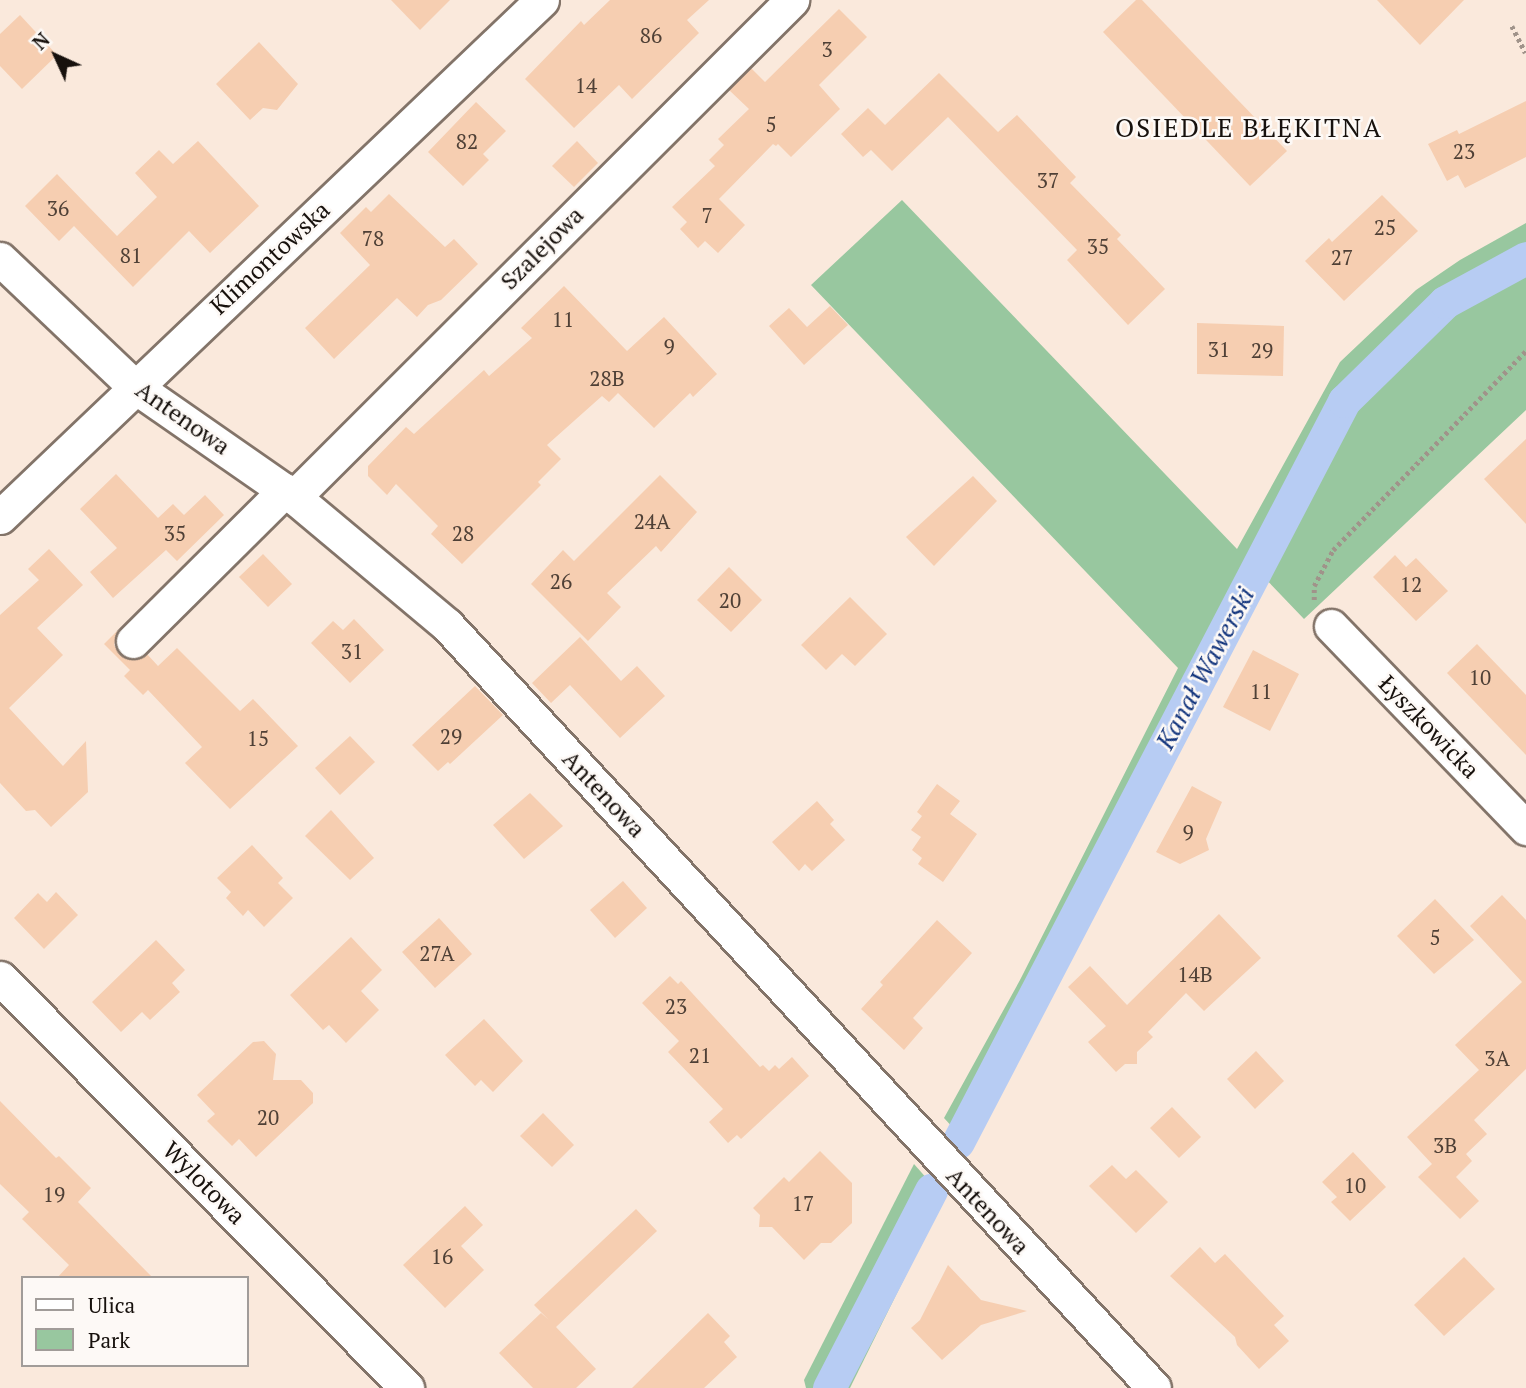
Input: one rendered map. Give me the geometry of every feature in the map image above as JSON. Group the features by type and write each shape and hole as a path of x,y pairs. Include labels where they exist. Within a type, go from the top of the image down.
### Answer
{"street":[{"name":"Klimontowska","path":"0,517 134,386 542,0"},
{"name":"Szalejowa","path":"132,641 289,494 792,0"},
{"name":"Antenowa","path":"0,259 134,386 289,494 447,625 1154,1388"},
{"name":"Łyszkowicka","path":"1331,626 1526,828"},
{"name":"Wylotowa","path":"0,978 407,1388"}],"path":[{"path":"1512,26 1526,53"},
{"path":"1331,626 1315,608 1314,586 1333,550 1526,351"}],"green space":[{"path":"902,200 1237,549 1340,362 1416,290 1460,260 1526,223 1526,410 1304,619 1262,575 968,1144 944,1118 1020,980 1178,668 811,285"},
{"path":"914,1164 944,1198 850,1388 806,1388 804,1380"}],"building":[{"path":"391,0 450,0 420,30"},
{"path":"610,0 709,0 687,20 699,33 632,99 619,85 574,128 525,79 581,21 584,25"},
{"path":"1136,0 1142,0 1287,151 1250,186 1103,32"},
{"path":"1377,0 1464,0 1420,45"},
{"path":"839,9 867,37 819,85 840,109 791,157 778,144 773,144 719,199 745,225 718,253 705,241 698,248 680,229 687,222 672,207 715,166 709,160 724,145 718,139 749,109 729,90 751,68 765,82"},
{"path":"20,15 57,55 22,89 0,66 0,34"},
{"path":"259,42 298,84 277,110 263,108 250,120 216,84"},
{"path":"939,73 998,132 1017,115 1076,177 1070,183 1121,235 1117,239 1165,289 1128,325 1067,260 1077,250 948,117 892,171 871,150 863,157 841,134 868,108 885,125"},
{"path":"1526,101 1526,157 1465,188 1458,175 1447,181 1428,144 1457,130 1459,134"},
{"path":"476,102 506,131 483,154 489,160 463,186 428,152"},
{"path":"198,141 259,206 210,253 189,231 133,287 74,226 59,241 25,206 57,174 117,236 157,197 135,173 159,150 173,164"},
{"path":"577,141 598,163 574,187 552,166"},
{"path":"389,194 445,247 454,239 478,264 441,300 428,305 417,317 397,298 334,359 305,328 370,265 340,233 366,207 371,212"},
{"path":"1382,195 1418,231 1344,301 1305,261 1329,238 1332,242"},
{"path":"564,286 627,351 664,317 717,374 693,397 690,393 654,428 618,393 609,402 602,396 547,445 561,459 538,482 541,485 462,564 431,534 438,526 396,484 387,495 368,476 368,466 406,427 414,434 484,370 489,376 532,338 521,328"},
{"path":"830,306 848,325 804,365 769,326 789,308 807,327"},
{"path":"1197,323 1284,326 1283,376 1197,374"},
{"path":"1526,439 1526,524 1484,479"},
{"path":"116,474 158,518 173,504 184,515 205,495 224,515 177,561 166,550 113,598 90,572 117,548 80,509"},
{"path":"660,475 697,512 661,552 656,546 607,593 621,607 588,641 531,584 563,550 574,561"},
{"path":"973,476 997,501 934,566 906,537"},
{"path":"49,549 83,585 37,628 63,655 9,708 63,766 86,741 88,792 51,827 35,810 26,811 0,783 0,615 39,580 28,569"},
{"path":"263,554 292,584 268,607 239,577"},
{"path":"1395,555 1406,567 1416,558 1448,591 1416,621 1373,577"},
{"path":"729,567 762,600 731,632 697,600"},
{"path":"850,597 887,634 855,666 842,654 826,670 801,645"},
{"path":"354,619 384,650 350,683 311,643 333,621 343,630"},
{"path":"118,630 114,645 120,655 137,660 147,654 158,666 177,648 240,711 253,699 298,746 230,809 185,763 202,747 148,690 143,695 124,676 130,670 104,644"},
{"path":"580,637 621,681 637,666 665,696 620,738 570,685 551,703 532,683"},
{"path":"1477,644 1526,695 1526,755 1447,673"},
{"path":"1253,650 1299,674 1270,731 1223,707"},
{"path":"475,686 503,715 450,764 448,762 438,771 412,745"},
{"path":"350,736 375,762 340,795 315,768"},
{"path":"937,784 960,801 950,814 977,834 943,882 918,864 922,858 912,850 921,837 911,830 922,816 917,812"},
{"path":"1192,786 1222,802 1206,839 1209,850 1180,864 1156,852"},
{"path":"530,793 563,826 524,859 493,825"},
{"path":"817,801 834,820 830,824 845,840 812,871 805,864 799,871 772,842"},
{"path":"331,810 374,858 350,880 305,836"},
{"path":"252,845 283,878 278,883 293,898 264,927 248,910 243,916 226,898 231,892 217,878"},
{"path":"623,881 647,908 615,938 590,910"},
{"path":"56,892 78,915 44,949 14,918 38,893 47,902"},
{"path":"1502,895 1526,920 1526,1069 1474,1120 1487,1134 1466,1154 1472,1161 1456,1177 1479,1201 1460,1219 1418,1177 1432,1164 1407,1137 1479,1070 1455,1045 1522,982 1470,926"},
{"path":"1435,899 1474,940 1434,974 1397,936"},
{"path":"1219,914 1261,958 1204,1011 1186,993 1148,1032 1153,1037 1137,1052 1137,1064 1125,1064 1116,1072 1088,1042 1106,1026 1068,987 1090,966 1127,1005"},
{"path":"439,918 472,954 435,988 402,952"},
{"path":"937,920 972,953 913,1018 923,1028 904,1050 861,1009 883,985 880,982"},
{"path":"351,937 382,970 361,991 379,1010 346,1043 329,1025 323,1030 290,995"},
{"path":"156,940 185,970 172,983 180,992 150,1020 142,1012 121,1032 92,1002"},
{"path":"670,976 678,984 681,981 760,1067 763,1065 769,1071 775,1065 779,1069 792,1057 809,1076 741,1139 737,1135 728,1143 709,1122 723,1109 668,1052 679,1041 642,1003"},
{"path":"484,1019 523,1061 493,1092 481,1080 475,1086 445,1055"},
{"path":"264,1041 276,1054 273,1080 301,1080 313,1093 313,1103 256,1157 239,1139 232,1146 207,1121 215,1114 197,1095 253,1042"},
{"path":"1256,1051 1284,1081 1255,1109 1227,1079"},
{"path":"0,1101 56,1158 59,1156 91,1188 78,1202 151,1276 59,1276 69,1265 22,1219 29,1212 0,1184"},
{"path":"1172,1107 1201,1137 1179,1158 1150,1128"},
{"path":"543,1113 574,1145 552,1167 520,1136"},
{"path":"820,1151 852,1183 852,1223 831,1243 821,1243 804,1260 772,1227 759,1227 760,1215 753,1208 784,1177 789,1182"},
{"path":"1353,1152 1386,1187 1350,1221 1331,1202 1337,1197 1322,1182"},
{"path":"1112,1165 1126,1179 1136,1170 1168,1202 1136,1233 1089,1186"},
{"path":"465,1206 483,1225 461,1246 484,1270 445,1308 403,1265"},
{"path":"636,1209 657,1231 556,1327 596,1369 576,1388 533,1388 499,1353 541,1313 549,1320 534,1305"},
{"path":"1200,1247 1215,1263 1225,1254 1284,1316 1274,1325 1289,1341 1259,1369 1237,1345 1235,1337 1170,1276"},
{"path":"1464,1257 1495,1289 1444,1336 1414,1305"},
{"path":"948,1265 981,1300 1027,1311 981,1325 942,1360 911,1328 920,1320"},
{"path":"708,1313 730,1336 724,1342 737,1357 704,1388 632,1388"}],"waterway":[{"name":"Kanał Wawerski","path":"958,1142 1344,401 1445,302 1526,258"},
{"name":"Kanał Wawerski","path":"829,1388 931,1190"}],"district":[{"name":"OSIEDLE BŁĘKITNA","path":"1249,128"}]}
